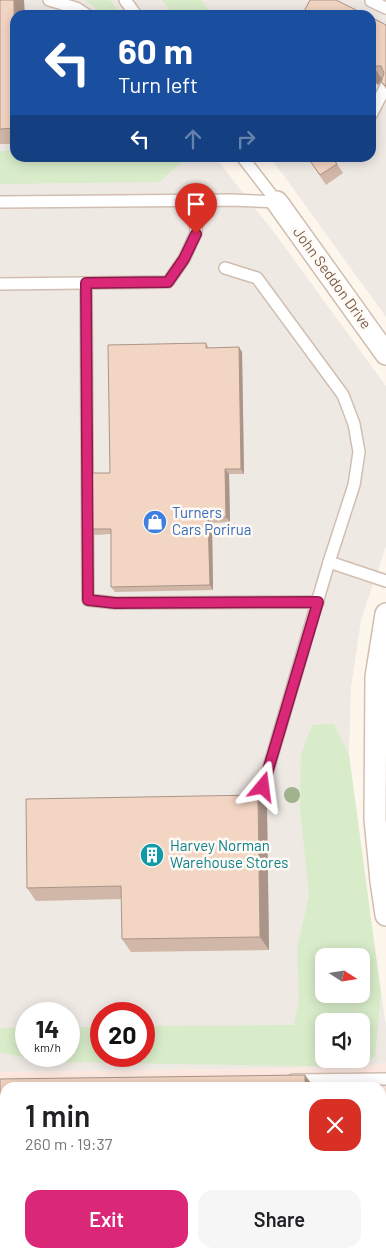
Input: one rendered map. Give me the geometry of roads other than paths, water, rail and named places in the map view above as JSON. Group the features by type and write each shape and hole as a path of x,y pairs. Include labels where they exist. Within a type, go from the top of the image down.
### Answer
{"street":[{"name":"John Seddon Drive","path":"277,202 386,354"},
{"path":"386,614 376,677 375,819 386,915"},
{"path":"376,758 386,786"}],"lane":[{"path":"49,0 79,10"},
{"path":"371,0 386,8"},
{"path":"376,105 386,86"},
{"path":"246,162 277,202"},
{"path":"0,202 196,200 277,202"},
{"path":"0,284 168,282 184,259 196,234 196,200"},
{"path":"225,268 258,278 343,395 354,424 358,452 354,484 263,787"},
{"path":"86,283 88,600 115,603 318,602"},
{"path":"330,562 386,581"},
{"path":"284,1080 386,1079"}],"place":[{"name":"Turners Cars Porirua","path":"155,522"},
{"name":"Harvey Norman Warehouse Stores","path":"152,855"}]}
